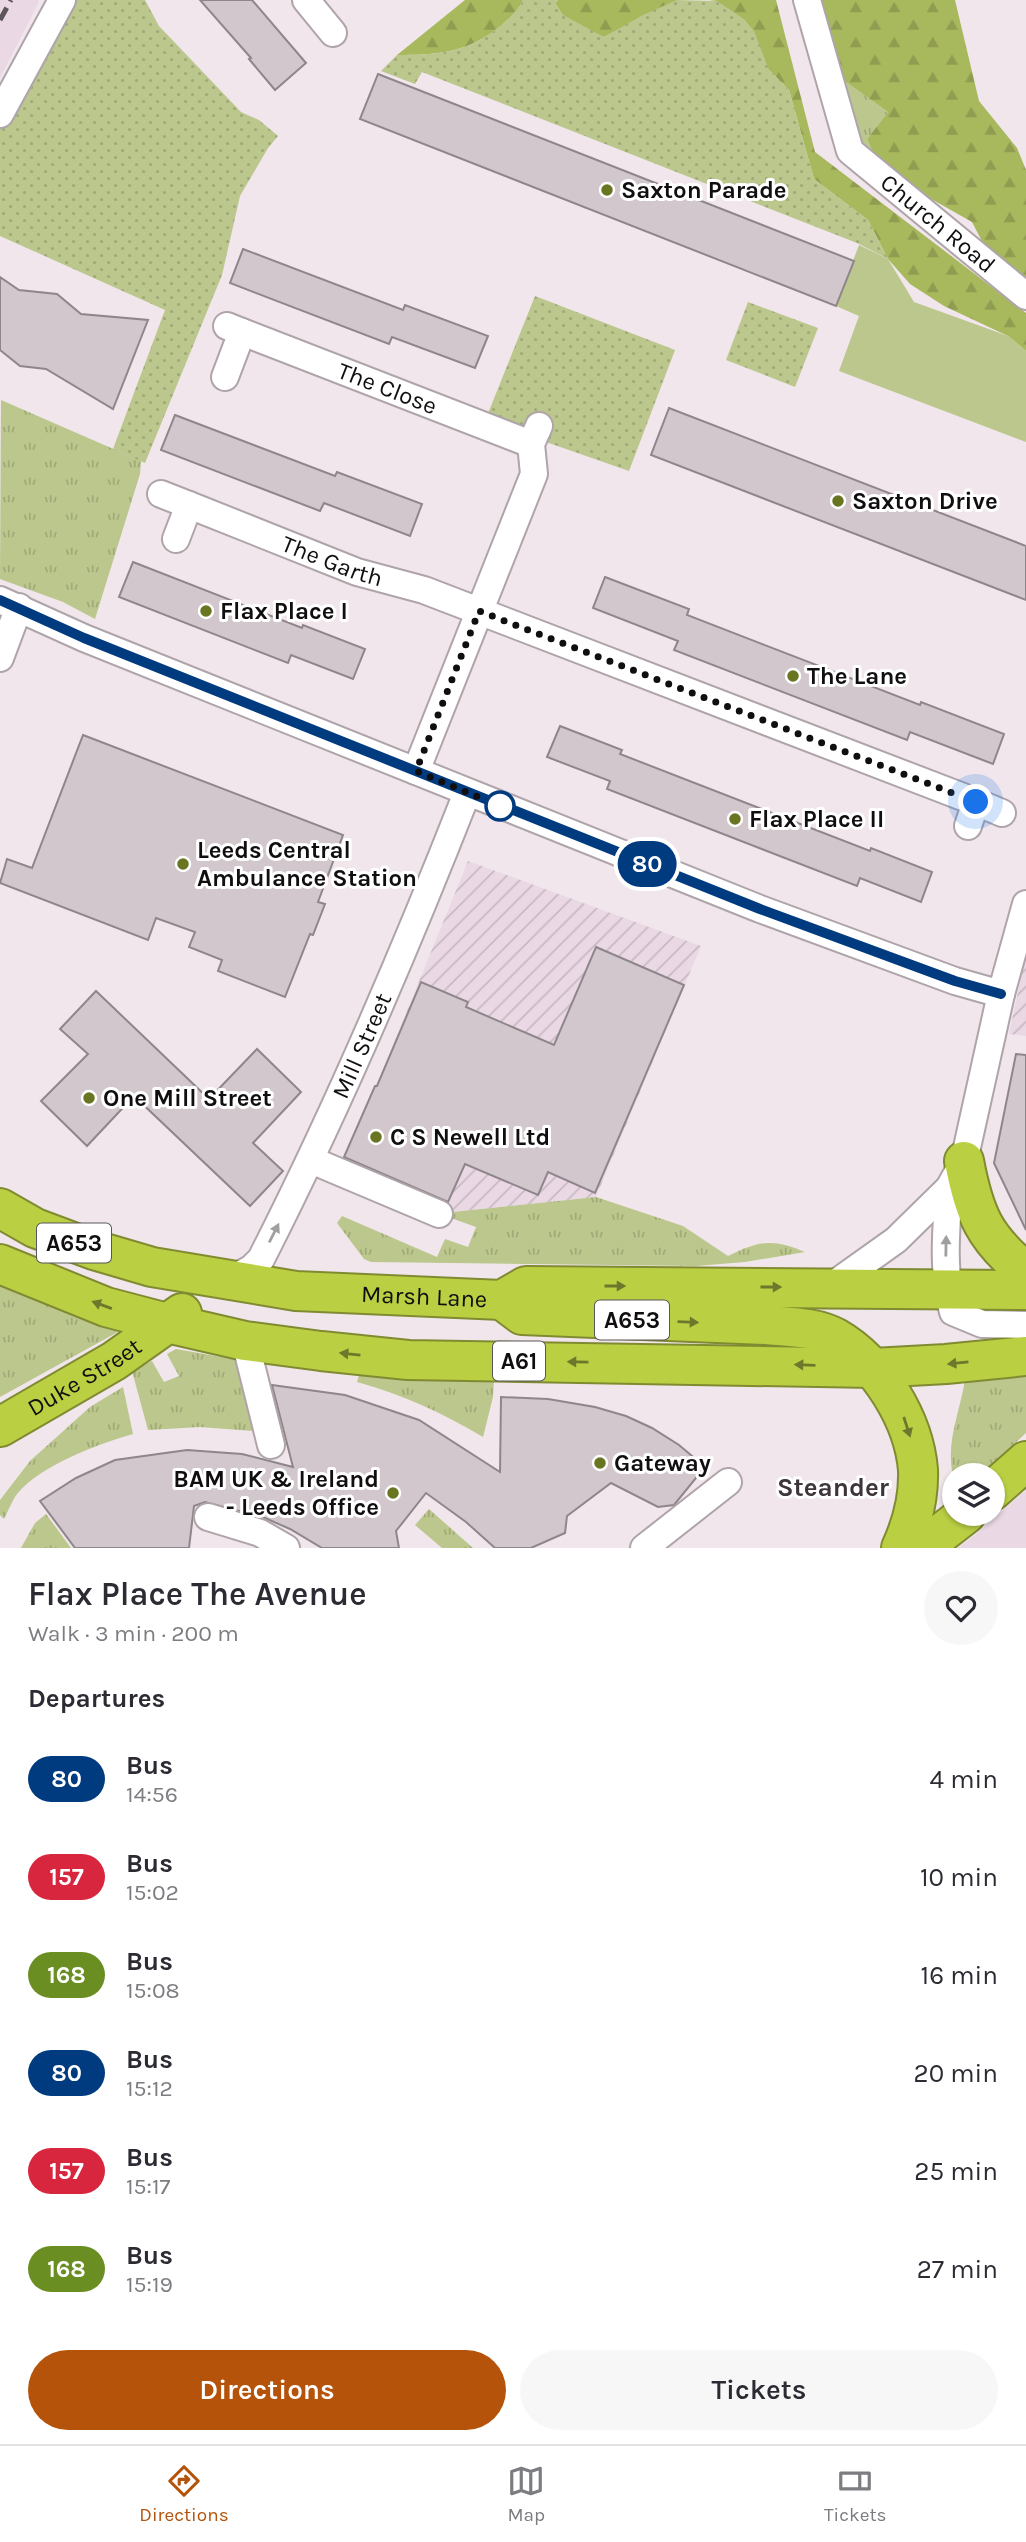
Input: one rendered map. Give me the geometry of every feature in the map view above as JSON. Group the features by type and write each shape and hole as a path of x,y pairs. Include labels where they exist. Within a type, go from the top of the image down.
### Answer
{"highway":[{"path":"956,1175 992,1241 1026,1272"},
{"name":"Marsh Lane","path":"0,1208 36,1228 94,1250 152,1267 296,1291 502,1300 526,1286 1026,1290"},
{"name":"A61","path":"0,1264 106,1307 167,1323 245,1341 408,1360 873,1368 1026,1356"},
{"name":"Duke Street","path":"0,1427 114,1361 229,1281"},
{"name":"A653","path":"502,1300 522,1315 768,1325 805,1329 834,1337 873,1368 906,1420 918,1470 913,1522 901,1548"},
{"path":"1005,1480 1026,1461"},
{"path":"922,1548 953,1529"}],"street":[{"path":"0,114 62,0"},
{"path":"306,0 333,33"},
{"name":"Church Road","path":"807,0 850,151 1026,296"},
{"name":"The Close","path":"225,377 234,328 535,435 534,474 479,611"},
{"name":"The Garth","path":"161,494 366,576 411,586 479,611"},
{"path":"176,539 189,505"},
{"path":"0,658 9,604 84,638 760,909 955,981 1001,994"},
{"path":"416,771 479,611 972,814 1002,813"},
{"name":"Mill Street","path":"229,1281 252,1268 261,1259 310,1160 423,905 467,793"},
{"path":"1026,904 956,1175 945,1247 947,1289 953,1312 982,1324 1026,1325"},
{"path":"310,1160 439,1214"},
{"path":"830,1287 896,1240 956,1175"},
{"path":"245,1341 271,1445"},
{"path":"644,1548 728,1482"},
{"path":"208,1517 260,1533 286,1548"}],"shaded area":[{"path":"0,0 39,2 0,78"},
{"path":"468,861 701,946 596,1197 453,1212 347,1158"},
{"path":"1026,954 1026,1036 1009,1034"},
{"path":"1026,1490 1026,1548 958,1548 986,1526 1005,1526 1005,1509"}],"green space":[{"path":"62,0 145,0 159,26 241,112 259,120 278,136 240,196 222,275 145,463 113,449 165,310 0,236 0,114"},
{"path":"465,0 523,0 505,23 474,43 438,53 397,55"},
{"path":"523,0 558,0 555,3 563,15 604,37 677,0 717,1 744,19 754,31 769,70 789,90 814,179 868,220 888,259 857,243 422,72 415,84 381,71 397,55 438,53 474,43 505,23"},
{"path":"558,0 678,0 604,37 573,31 555,3"},
{"path":"709,0 776,0 815,152 1026,313 1026,351 1008,336 944,306 910,284 888,259 868,220 814,179 789,90 769,70 717,1"},
{"path":"817,0 955,0 979,101 1017,148 1026,170 1026,279 985,247 972,222 910,187 875,157 867,139 888,112 846,82 835,62"},
{"path":"835,62 846,82 888,112 867,139 875,157 858,137"},
{"path":"859,245 888,259 914,302 1008,336 1026,351 1026,442 839,371 859,316 836,306"},
{"path":"535,296 675,350 629,471 546,442 483,426"},
{"path":"748,302 818,328 795,387 726,360"},
{"path":"1,400 141,461 140,474 95,619 63,602 0,579"},
{"path":"596,1197 683,1226 728,1256 766,1243 805,1252 745,1262 696,1266 371,1262 364,1259 337,1223 342,1216 437,1257 445,1239 468,1247 476,1227 451,1218 453,1212"},
{"path":"0,1279 121,1327 116,1333 0,1397"},
{"path":"176,1349 238,1360 253,1431 200,1427 148,1430 132,1371 152,1361 164,1382 179,1376 167,1354"},
{"path":"359,1375 494,1379 493,1397 483,1437 422,1405 357,1382"},
{"path":"1026,1376 1026,1433 993,1463 951,1463 954,1429 965,1380"},
{"path":"123,1387 133,1434 87,1450 40,1474 17,1494 4,1519 0,1515 0,1500 30,1461 90,1407"},
{"path":"429,1509 473,1548 442,1548 415,1525"},
{"path":"46,1514 71,1548 21,1548 35,1523"}],"building":[{"path":"200,0 252,0 306,63 275,90"},
{"name":"Saxton Parade","path":"378,74 854,261 836,306 360,119"},
{"path":"243,249 403,310 405,305 488,336 475,368 392,337 389,344 230,283"},
{"path":"0,277 19,290 57,294 81,314 148,320 113,409 46,369 20,366 0,350"},
{"name":"Saxton Drive","path":"669,408 1026,546 1026,600 651,455"},
{"path":"175,415 335,476 337,472 422,504 410,536 324,503 320,511 161,450"},
{"name":"Flax Place I","path":"133,562 302,628 303,625 365,649 353,679 291,655 288,663 119,597"},
{"name":"The Lane","path":"605,577 689,609 687,615 920,705 921,702 1004,734 993,764 910,732 907,740 674,650 678,641 593,608"},
{"name":"Flax Place II","path":"560,726 622,750 620,754 870,851 871,848 932,872 921,902 860,878 857,886 607,789 610,781 547,757"},
{"name":"Leeds Central Ambulance Station","path":"83,735 343,835 318,902 325,904 285,997 218,971 222,960 189,947 195,932 156,918 148,940 0,883 7,859 32,868"},
{"path":"596,947 684,985 595,1193 548,1172 538,1195 465,1164 448,1202 344,1157 421,982 468,1002 466,1007 554,1045"},
{"name":"One Mill Street","path":"96,991 209,1099 257,1049 301,1092 253,1143 283,1171 250,1206 134,1096 87,1146 41,1101 88,1054 60,1029"},
{"path":"1016,1054 1026,1055 1026,1230 994,1163"},
{"name":"Gateway","path":"272,1385 345,1395 419,1420 500,1472 501,1397 548,1399 595,1407 626,1416 679,1445 705,1467 674,1505 658,1507 611,1483 567,1516 565,1533 531,1548 495,1548 466,1522 426,1493 396,1531 399,1548 322,1548 265,1518 205,1502 194,1506 189,1548 75,1548 40,1501 76,1478 115,1460 187,1450 242,1454 293,1467"}],"railway":[{"path":"0,20 11,0"}],"bus line":[{"name":"80","path":"0,600 84,638 736,900 955,981 1001,994"}],"place":[{"name":"Saxton Parade","path":"607,190"},
{"name":"Saxton Drive","path":"838,501"},
{"name":"Flax Place I","path":"206,611"},
{"name":"The Lane","path":"793,676"},
{"name":"Flax Place II","path":"735,819"},
{"name":"Leeds Central Ambulance Station","path":"183,864"},
{"name":"One Mill Street","path":"89,1098"},
{"name":"C S Newell Ltd","path":"376,1137"},
{"name":"Gateway","path":"600,1463"},
{"name":"BAM UK & Ireland - Leeds Office","path":"393,1493"}],"district":[{"name":"Steander","path":"833,1487"}],"route":[{"path":"500,806 416,771 479,611 976,802"}]}
